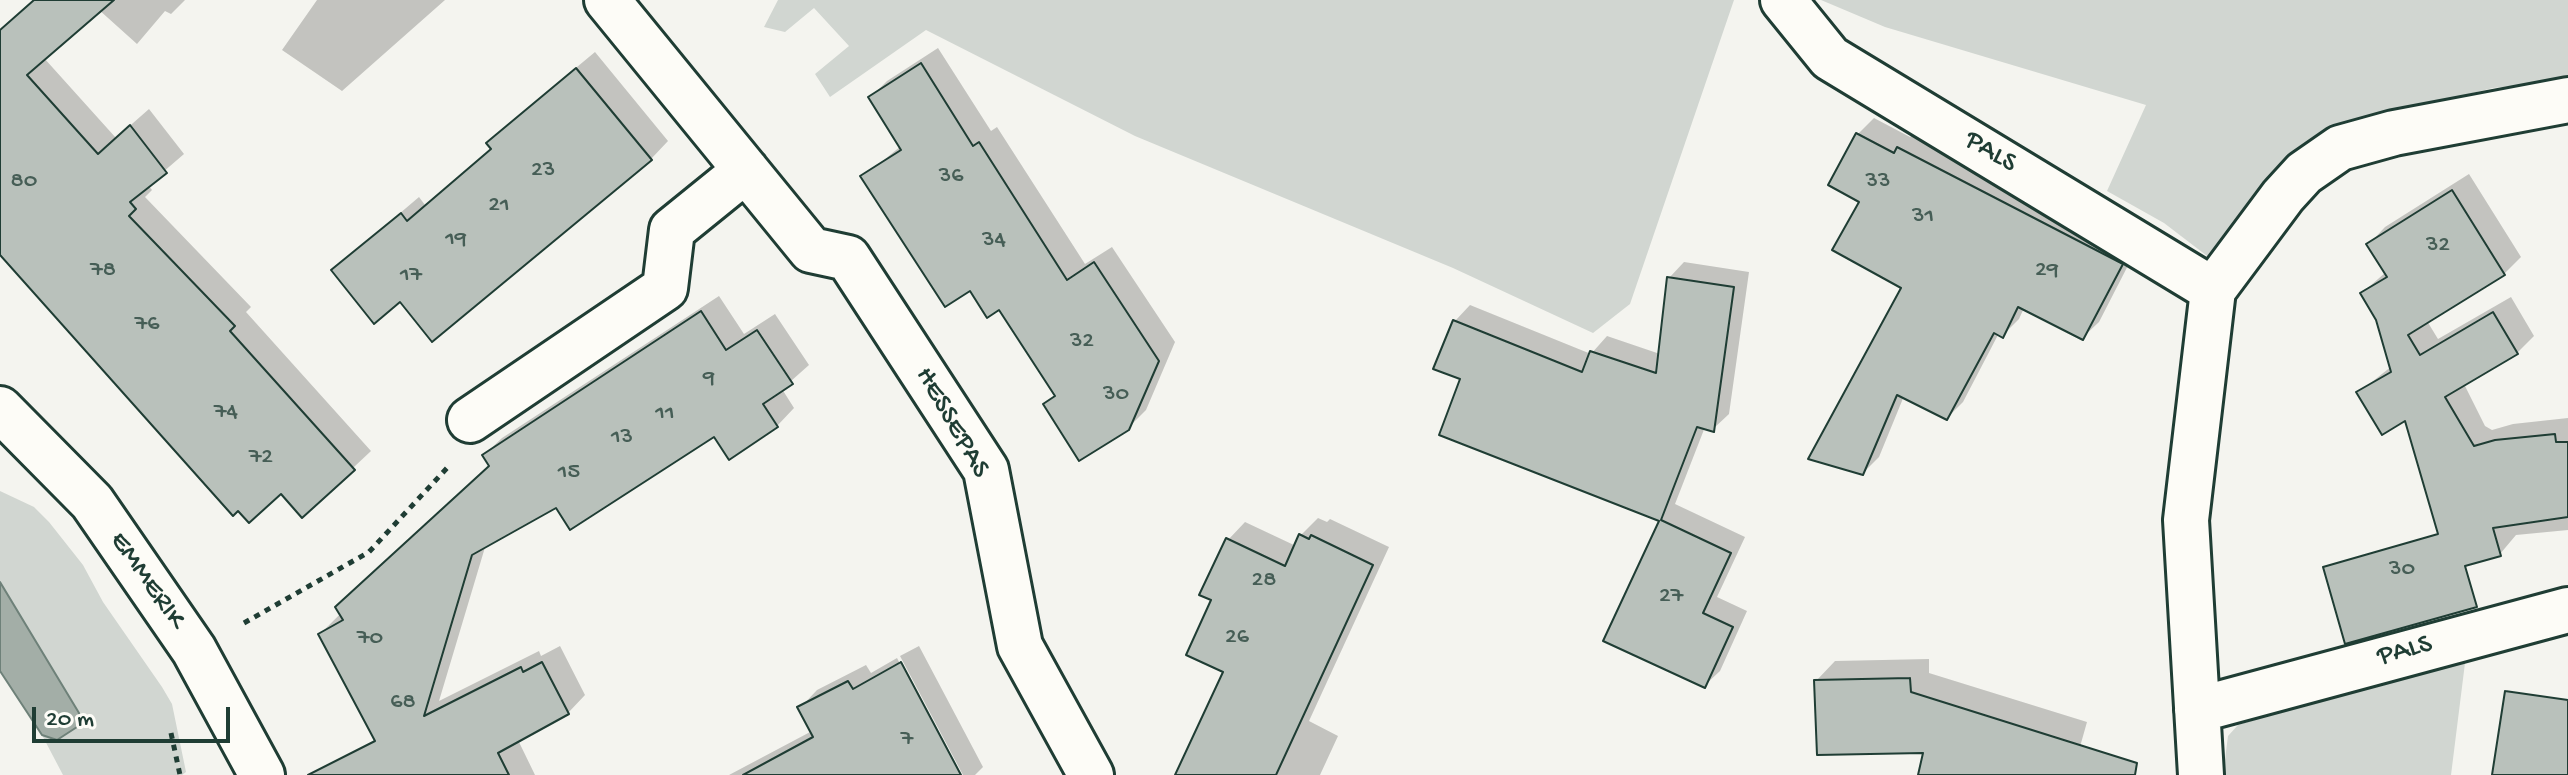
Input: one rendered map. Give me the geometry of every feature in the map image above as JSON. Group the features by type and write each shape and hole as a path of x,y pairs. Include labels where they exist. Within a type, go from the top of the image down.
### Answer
{"street":[{"name":"HESSEPAS","path":"607,0 811,250 848,258 986,470 1020,646 1091,775"},
{"name":"PALS","path":"1783,0 1830,58 2213,290"},
{"path":"2201,775 2186,520 2213,290 2283,196 2304,173 2340,148 2394,133 2568,100"},
{"path":"470,420 665,288 672,230 746,170"},
{"name":"EMMERIK","path":"0,409 92,502 194,650 259,774"},
{"name":"PALS","path":"2197,710 2568,610"}],"path":[{"path":"194,650 369,552 451,464 470,420"}],"shaded area":[{"path":"778,0 1734,0 1630,304 1593,333 1453,268 1135,136 926,30 830,97 815,74 849,46 814,8 785,32 764,27"},
{"path":"1821,0 2568,0 2568,80 2493,88 2366,119 2215,262 2164,223 2107,191 2146,105 1885,27"},
{"path":"0,491 34,507 49,522 83,565 103,602 162,687 172,704 186,772 182,775 63,775 42,735 57,740 77,727 79,713 0,582"},
{"path":"0,582 79,713 77,727 57,740 42,735 0,671"},
{"path":"2466,655 2451,775 2223,775 2228,736 2238,725"}],"building":[{"path":"34,0 114,0 27,75 98,154 130,125 167,173 130,202 136,209 129,216 235,326 230,331 355,470 302,518 281,494 249,523 238,511 233,516 0,255 0,30"},
{"path":"921,63 973,146 979,142 1067,280 1094,262 1159,361 1129,430 1079,461 1043,404 1055,396 999,310 987,318 970,291 945,307 860,176 901,150 868,97"},
{"path":"576,68 652,160 432,342 400,302 374,324 331,270 401,213 407,221 491,149 486,143"},
{"path":"1856,133 1894,153 1897,147 2123,264 2083,340 2018,307 2003,338 1994,333 1947,420 1897,395 1863,475 1808,459 1901,288 1832,250 1859,202 1828,185"},
{"path":"2452,190 2505,275 2408,335 2420,355 2493,312 2518,354 2445,397 2474,446 2495,440 2555,434 2556,442 2568,442 2568,517 2493,528 2501,556 2465,566 2477,607 2345,644 2323,567 2438,534 2405,421 2382,435 2356,392 2391,372 2376,320 2360,293 2387,277 2366,244"},
{"path":"1667,277 1734,287 1714,432 1697,427 1661,520 1731,553 1703,613 1733,627 1705,688 1603,641 1659,521 1439,435 1460,379 1433,369 1453,320 1582,372 1590,351 1656,373"},
{"path":"701,311 726,350 757,330 793,384 763,404 778,427 729,460 714,437 570,530 556,508 472,555 424,716 521,667 523,672 542,662 569,714 498,753 509,775 308,775 375,741 318,634 343,620 335,607 489,466 482,455"},
{"path":"1299,534 1309,539 1311,535 1373,565 1276,775 1175,775 1223,672 1186,655 1211,600 1199,595 1226,538 1285,566"},
{"path":"901,662 961,775 743,775 813,737 797,707 848,681 853,689"},
{"path":"1910,678 1911,692 2137,763 2135,775 1918,775 1923,753 1817,755 1814,680"},
{"path":"2505,691 2568,700 2568,775 2492,775"}]}
